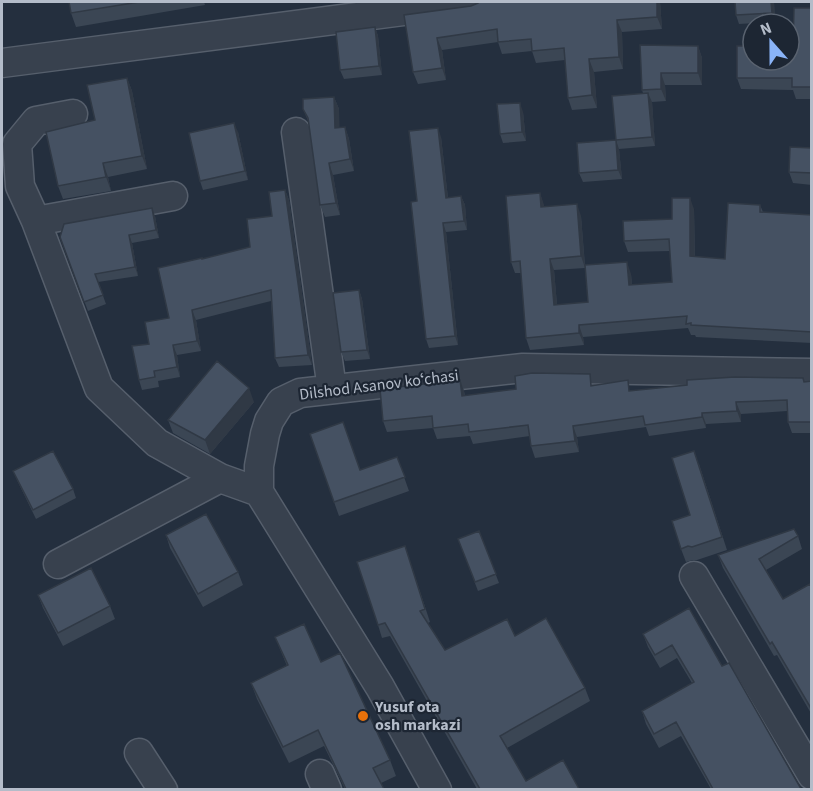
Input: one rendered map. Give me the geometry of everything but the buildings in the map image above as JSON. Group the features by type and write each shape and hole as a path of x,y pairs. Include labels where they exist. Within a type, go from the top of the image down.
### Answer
{"street":[{"path":"2,63 441,3 472,2"},
{"path":"72,114 36,121 17,144 20,186 36,221 99,388 157,442 220,478 259,492 380,687 437,789"},
{"path":"296,132 332,390"},
{"path":"36,221 173,196"},
{"name":"Dilshod Asanov koʻchasi","path":"259,492 259,466 265,434 281,402 300,393 523,368 812,374"},
{"path":"58,564 220,478"},
{"path":"694,576 812,775"},
{"path":"139,753 163,789"}],"place":[{"name":"Yusuf ota osh markazi","path":"363,716"}]}
